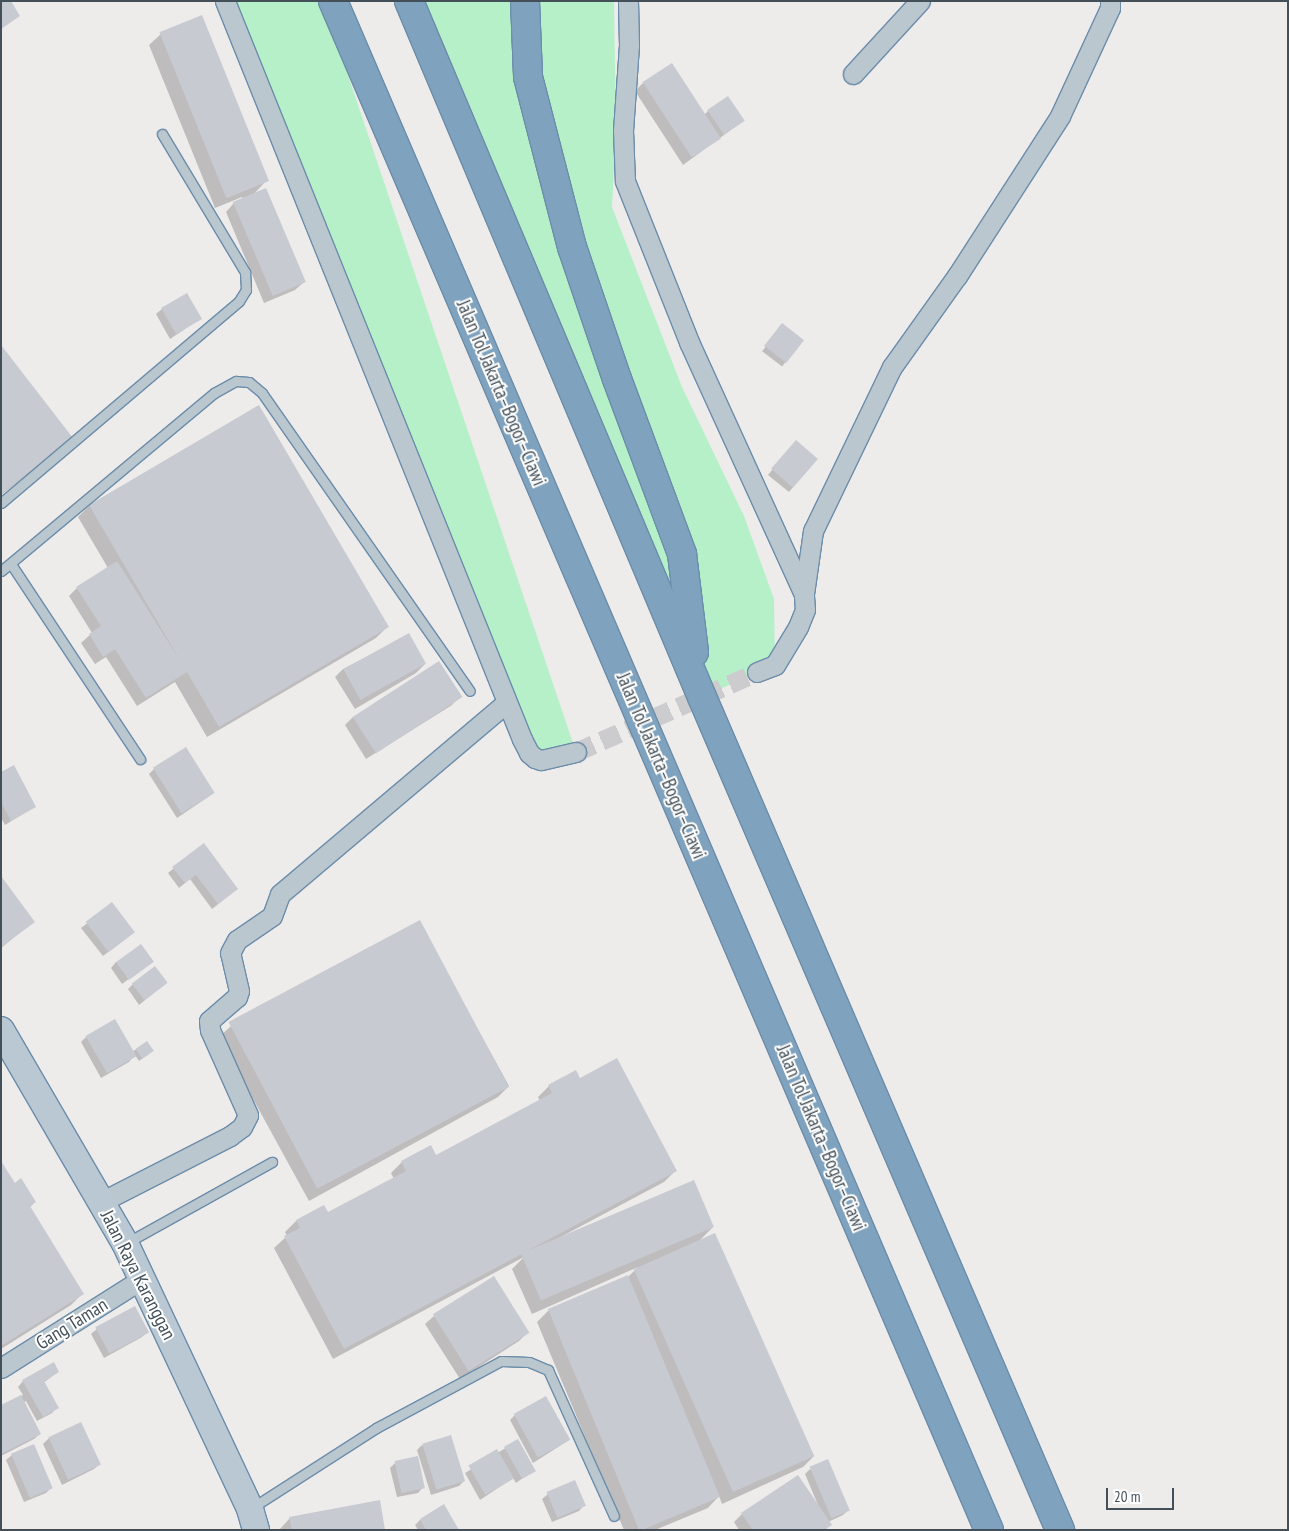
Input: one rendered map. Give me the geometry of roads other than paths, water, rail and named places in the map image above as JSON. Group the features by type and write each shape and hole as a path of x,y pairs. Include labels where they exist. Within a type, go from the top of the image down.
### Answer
{"highway":[{"name":"Jalan Tol Jakarta–Bogor–Ciawi","path":"333,1 989,1530"},
{"path":"409,1 697,684 1060,1530"},
{"path":"525,1 528,77 572,246 617,379 682,554 697,684"}],"street":[{"path":"225,1 506,703 529,753 535,758 542,760 576,752"},
{"path":"628,1 629,45 623,130 625,181 689,342 804,594"},
{"path":"853,74 920,1"},
{"path":"757,672 775,665 787,648 805,610 804,594 813,531 892,367 957,276 1060,116 1110,8 1110,1"},
{"path":"101,1202 230,1136 242,1126 248,1115 210,1030 209,1021 237,998 239,991 230,953 236,940 272,916 280,894 506,703"},
{"name":"Jalan Raya Karanggan","path":"1,1030 125,1243 253,1519"},
{"name":"Gang Taman","path":"1,1368 142,1279"}],"lane":[{"path":"1,503 239,301 246,290 245,272 162,134"},
{"path":"1,572 214,393 236,380 249,382 262,393 470,691"},
{"path":"12,564 140,759"},
{"path":"125,1243 272,1162"},
{"path":"253,1519 376,1428 501,1361 529,1362 548,1370 614,1516"}],"tunnel":[{"path":"576,752 757,672"}]}
